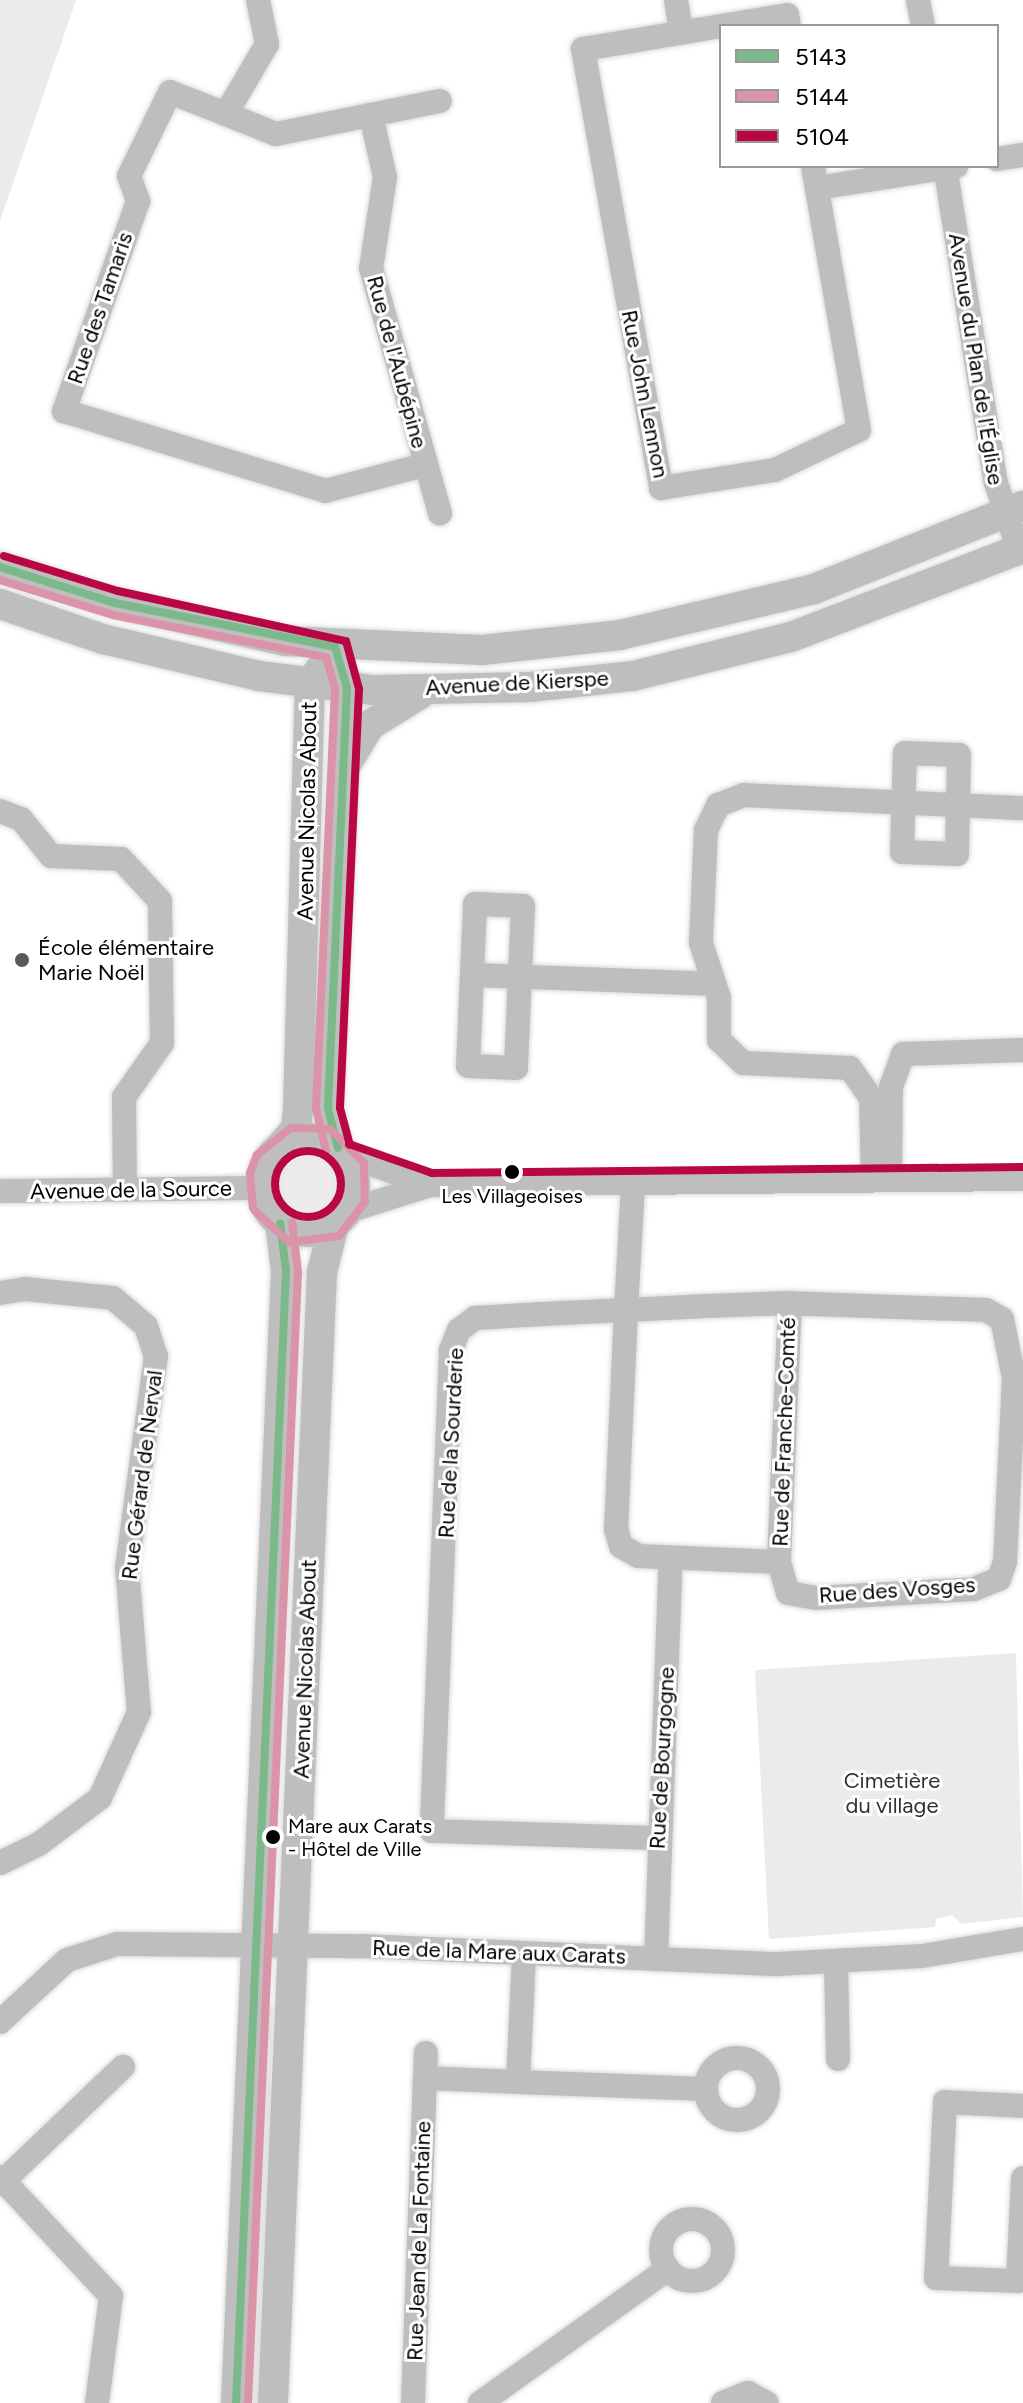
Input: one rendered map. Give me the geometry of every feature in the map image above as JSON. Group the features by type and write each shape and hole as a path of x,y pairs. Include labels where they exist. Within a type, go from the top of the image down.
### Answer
{"main road":[{"name":"Avenue de Kierspe","path":"0,604 103,639 310,683 341,668 445,671 573,659 620,635 814,589 1013,510"},
{"name":"Avenue de Kierspe","path":"0,567 341,668 431,689 530,687 710,660 791,637 1021,549"},
{"name":"Avenue Nicolas About","path":"273,2403 322,1272 356,1182 328,1109 343,768 341,668"},
{"name":"Avenue Nicolas About","path":"236,2403 286,1271 280,1223 261,1188 268,1160 296,1129 298,1109 310,683"},
{"path":"343,768 379,717 431,689"},
{"path":"281,1146 310,1137 342,1151"},
{"path":"280,1223 307,1232 341,1218"}],"street":[{"path":"226,114 267,44 258,0"},
{"path":"676,0 681,32"},
{"path":"918,0 923,24"},
{"name":"Rue John Lennon","path":"731,24 787,15 789,24"},
{"name":"Rue John Lennon","path":"719,26 583,49 661,488 775,470 859,430 815,177 936,168"},
{"name":"Rue des Tamaris","path":"424,465 325,491 64,411 138,201 129,176 170,92 276,134 440,101"},
{"name":"Rue de l'Aubépine","path":"371,115 385,177 371,268 440,513"},
{"path":"999,159 1023,155"},
{"name":"Avenue du Plan de l'Église","path":"949,168 1021,549"},
{"path":"905,753 959,755 958,805 957,854 902,852 905,753"},
{"path":"878,1087 850,1068 763,1067 725,1052 713,984 701,943 706,830 718,805 744,795 1023,808"},
{"path":"0,811 21,819 51,856 121,859 160,901 162,1043 124,1097 125,1190"},
{"path":"475,904 523,906 520,976 516,1068 468,1066 475,904"},
{"path":"472,975 713,984"},
{"path":"882,1180 878,1087 903,1054 916,1049 1023,1050"},
{"path":"342,1151 430,1185"},
{"path":"341,1218 430,1185 1023,1179"},
{"path":"633,1183 616,1529 621,1546 638,1556 779,1562"},
{"name":"Avenue de la Source","path":"0,1191 261,1188"},
{"name":"Rue Gérard de Nerval","path":"0,1293 25,1289 113,1298 146,1326 156,1356 127,1567 139,1712 100,1798 39,1844 0,1863"},
{"name":"Rue de la Sourderie","path":"657,1838 432,1831 451,1350 459,1330 475,1318 790,1303 996,1313 1011,1353 1017,1401"},
{"name":"Rue de Franche-Comté","path":"779,1562 790,1303"},
{"name":"Rue des Vosges","path":"779,1562 788,1593 815,1598 974,1589 999,1579 1005,1562 1017,1401"},
{"name":"Rue de Bourgogne","path":"656,1959 657,1838 671,1558"},
{"name":"Rue de la Mare aux Carats","path":"0,2022 58,1967 91,1949 293,1945 836,1963 1023,1939"},
{"path":"518,2082 524,1954"},
{"path":"836,1963 838,2059"},
{"name":"Rue Jean de La Fontaine","path":"413,2403 426,2053"},
{"path":"97,2403 111,2296 1,2181 123,2067"},
{"path":"425,2078 706,2089"},
{"path":"1023,2106 945,2102 936,2278 1018,2281 1023,2178"},
{"path":"480,2403 668,2269"},
{"path":"723,2403 748,2393 767,2403"}],"green space":[{"path":"0,0 76,0 0,221"},
{"path":"309,1156 327,1162 335,1170 341,1188 335,1206 327,1214 309,1220 291,1214 283,1206 277,1188 283,1170 291,1162"},
{"name":"Cimetière du village","path":"1016,1653 1023,1917 962,1924 952,1915 936,1919 935,1927 769,1939 755,1670"},
{"path":"267,2006 273,2006 262,2403 247,2403"}],"transit line":[{"name":"5104","path":"4,556 118,591 346,641 359,689 340,1108 350,1145"},
{"name":"5143","path":"0,567 115,603 335,647 347,688 328,1109 338,1148"},
{"name":"5144","path":"0,580 113,615 326,657 335,689 316,1108 326,1151"},
{"name":"5144","path":"253,1208 250,1173 257,1155 291,1128 330,1129 364,1163 365,1202 339,1236 289,1242 255,1211"},
{"name":"5104","path":"349,1144 432,1173 1023,1167"},
{"name":"5104","path":"301,1151 315,1151 327,1156 336,1165 341,1184 339,1197 332,1208 315,1217 301,1217 289,1212 280,1203 275,1191 275,1177 280,1165 289,1156 301,1151"},
{"name":"5144","path":"248,2403 298,1272 292,1222"},
{"name":"5143","path":"236,2403 286,1271 280,1223"}],"place":[{"name":"École élémentaire Marie Noël","path":"22,960"},
{"name":"Les Villageoises","path":"512,1172"},
{"name":"Mare aux Carats - Hôtel de Ville","path":"273,1837"}]}
